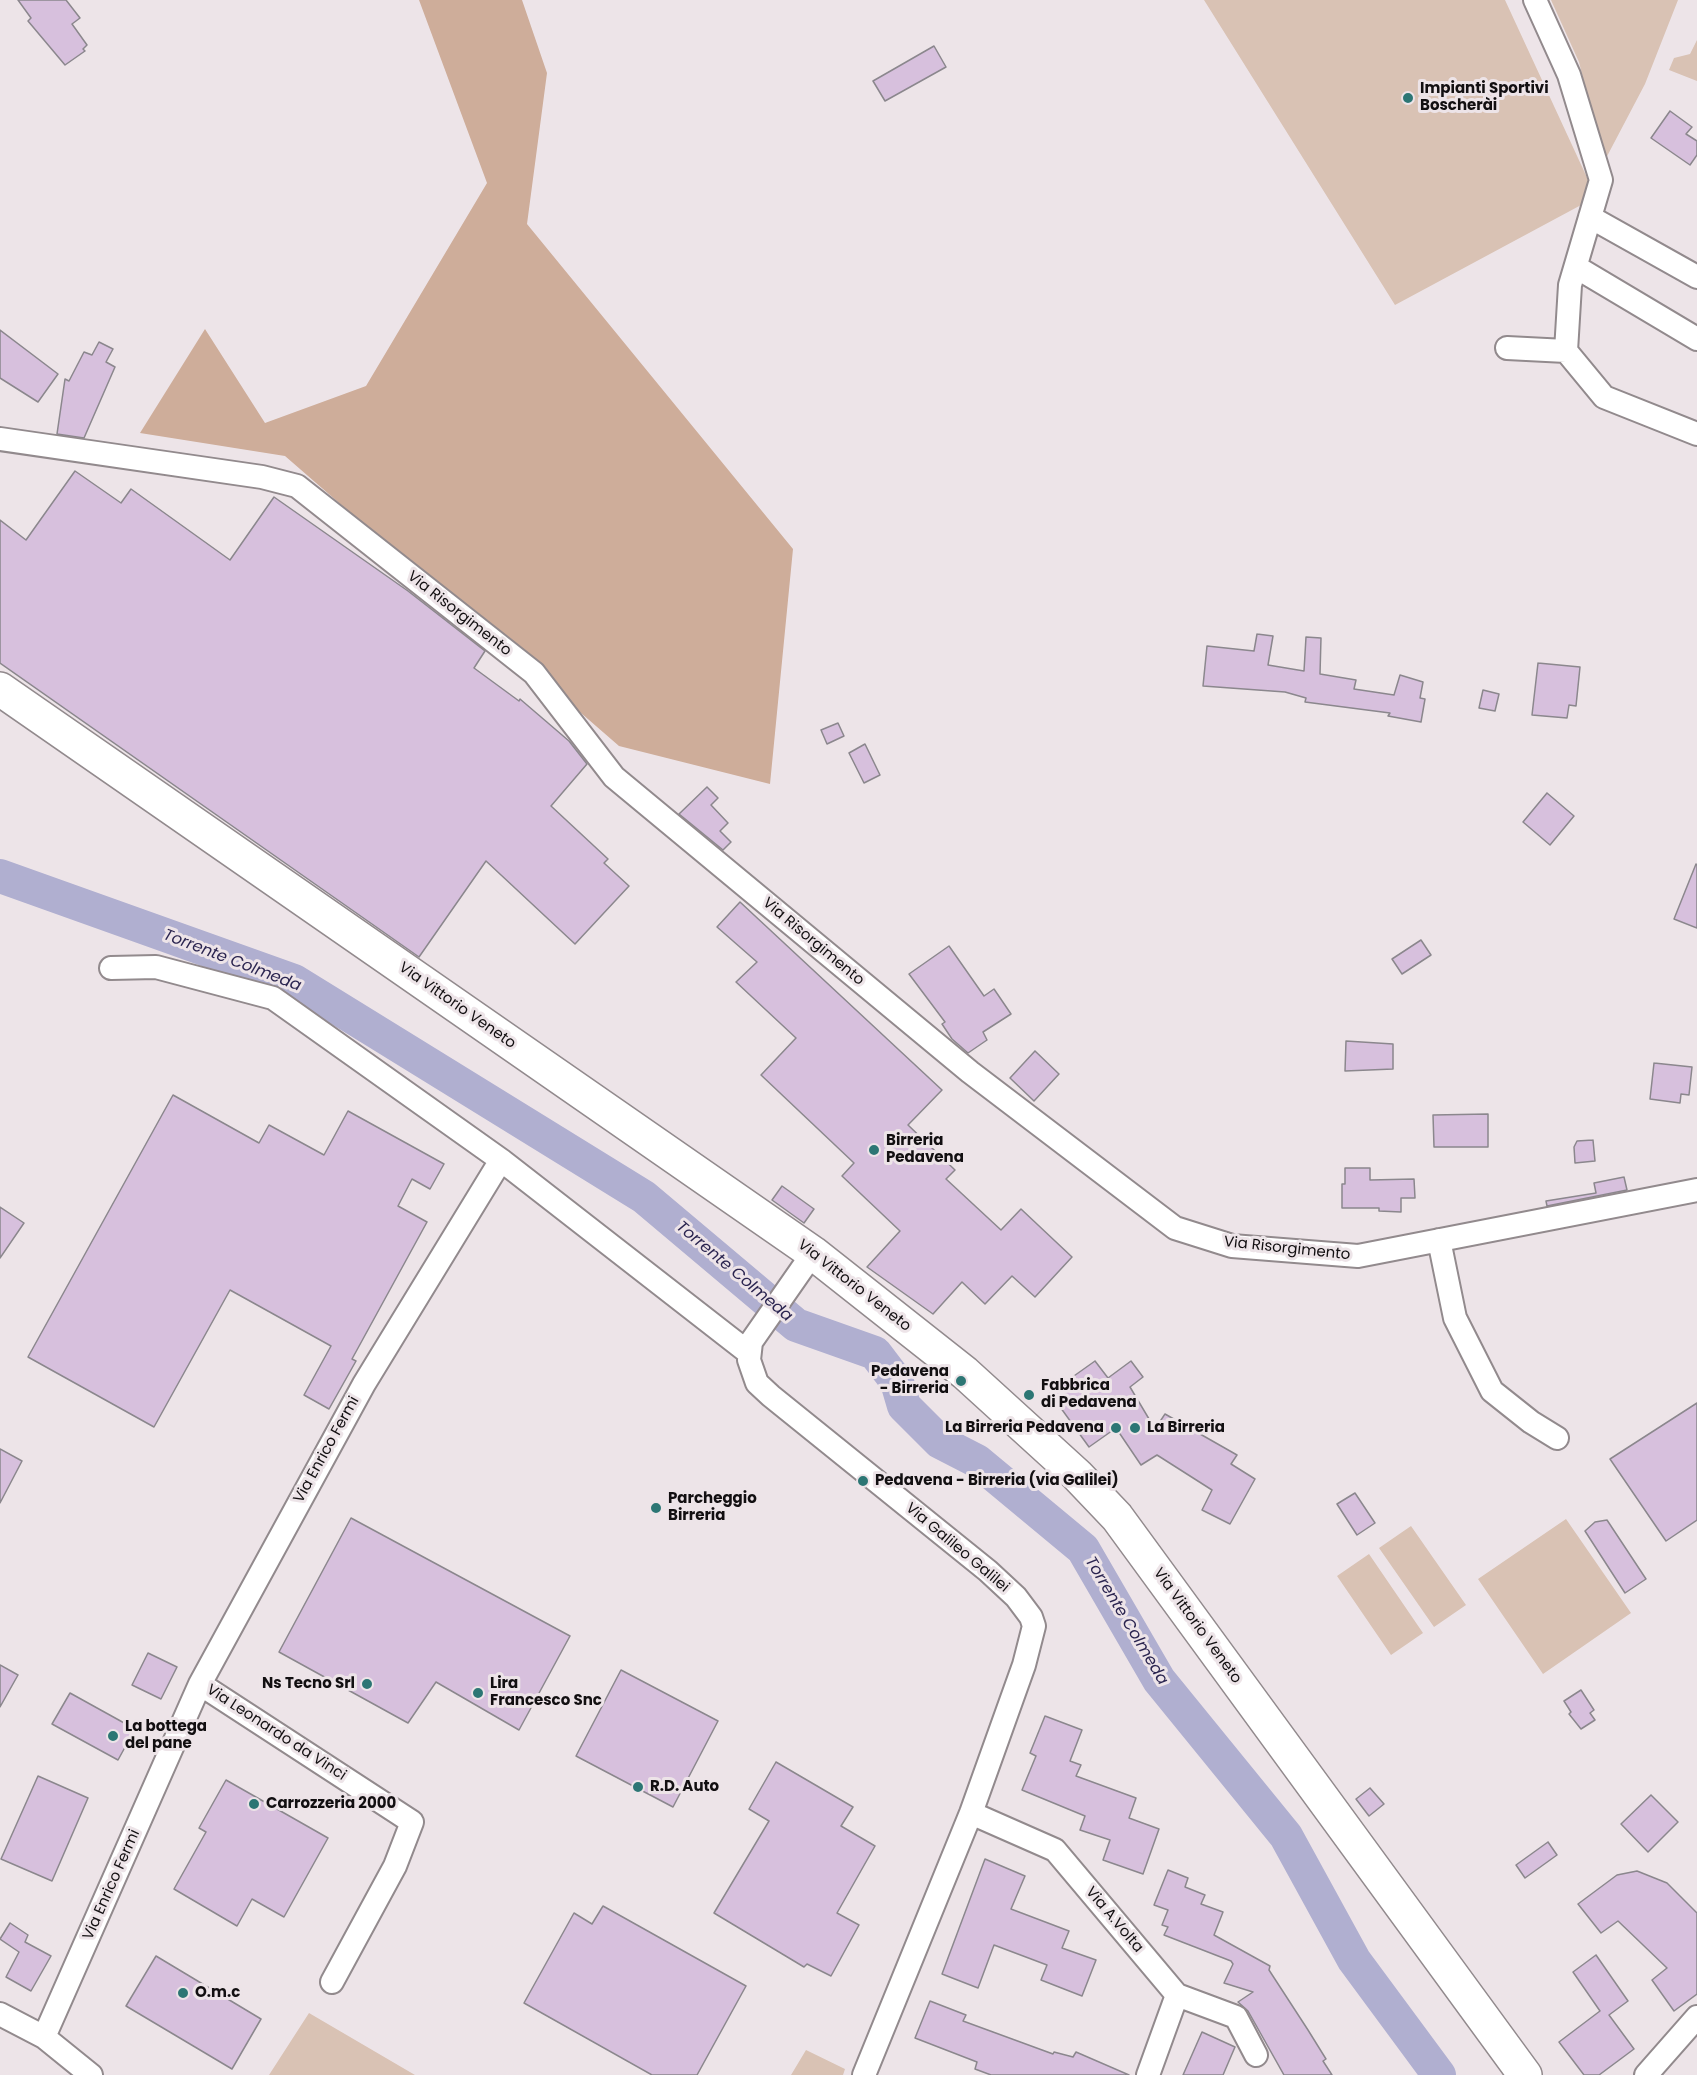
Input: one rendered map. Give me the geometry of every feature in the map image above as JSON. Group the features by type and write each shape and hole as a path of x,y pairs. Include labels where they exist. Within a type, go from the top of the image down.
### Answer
{"main road":[{"name":"Via Vittorio Veneto","path":"0,689 813,1253 965,1373 1077,1475 1117,1517 1525,2075"}],"street":[{"path":"1534,0 1569,75 1601,180 1570,285 1566,351 1604,397 1697,434"},
{"path":"1590,217 1697,277"},
{"path":"1576,267 1697,339"},
{"path":"1507,348 1566,351"},
{"name":"Via Risorgimento","path":"0,439 262,477 297,486 534,673 614,777 970,1072 1175,1228 1232,1246 1358,1257 1697,1190"},
{"path":"111,968 156,966 273,998 501,1160 752,1344 793,1278 813,1253"},
{"name":"Via Enrico Fermi","path":"44,2037 200,1684 364,1384 501,1160"},
{"path":"1439,1240 1455,1318 1492,1391 1531,1422 1557,1438"},
{"name":"Via Galileo Galilei","path":"752,1344 753,1375 771,1396 988,1571 1016,1597 1031,1617 1033,1636 1024,1665 970,1813 864,2075"},
{"name":"Via Leonardo da Vinci","path":"200,1684 412,1822 395,1866 332,1982"},
{"name":"Via A.Volta","path":"970,1813 1055,1850 1177,1995"},
{"path":"1148,2075 1177,1995 1236,2016 1256,2055"},
{"path":"0,2014 44,2037 92,2075"},
{"path":"1646,2075 1697,2017"}],"shaded area":[{"path":"419,0 522,0 547,73 527,224 793,549 770,784 619,746 285,456 140,433 205,329 265,423 366,386 487,183"},
{"name":"Impianti Sportivi Boscherài","path":"1204,0 1505,0 1596,197 1395,305"},
{"path":"1551,0 1678,0 1645,84 1604,162 1579,62"},
{"path":"1697,40 1697,81 1669,70 1674,58 1690,54"},
{"path":"1566,1519 1631,1613 1543,1674 1478,1579"},
{"path":"1411,1526 1466,1605 1434,1627 1379,1548"},
{"path":"1369,1554 1423,1633 1391,1655 1337,1576"},
{"path":"309,2013 415,2075 269,2075"},
{"path":"806,2050 845,2069 843,2075 791,2075"}],"building":[{"path":"18,0 66,0 80,18 72,24 87,45 83,49 85,51 65,65 28,21 31,18"},
{"path":"934,46 946,67 885,101 873,81"},
{"path":"1670,111 1692,127 1686,134 1697,141 1697,155 1690,165 1651,138"},
{"path":"0,330 58,374 38,402 0,378"},
{"path":"99,342 113,349 106,362 115,367 84,438 57,434 65,379 69,381 84,352 92,355"},
{"path":"75,471 121,503 131,489 230,560 274,497 408,591 485,651 474,668 519,701 520,699 569,741 587,764 551,806 608,859 604,863 629,886 575,944 486,861 419,957 0,663 0,520 26,540"},
{"path":"1257,634 1273,636 1268,665 1304,671 1306,637 1321,638 1320,674 1356,680 1354,689 1394,695 1400,675 1423,682 1420,698 1425,699 1421,722 1388,716 1390,713 1305,702 1306,698 1285,692 1203,686 1207,646 1254,651"},
{"path":"1538,663 1580,667 1576,706 1569,705 1567,718 1532,715"},
{"path":"1483,690 1499,694 1495,711 1479,708"},
{"path":"838,723 844,736 827,744 821,730"},
{"path":"865,744 880,775 864,783 849,753"},
{"path":"707,787 718,798 711,805 728,823 720,831 731,842 723,850 679,814"},
{"path":"1547,793 1574,816 1550,845 1523,822"},
{"path":"1697,865 1697,928 1674,919"},
{"path":"740,902 942,1090 908,1125 955,1170 946,1179 1001,1230 1021,1209 1072,1257 1035,1297 1012,1276 985,1304 962,1282 933,1314 867,1267 900,1231 842,1176 854,1163 761,1075 796,1038 736,982 757,962 717,927"},
{"path":"1421,940 1431,955 1402,974 1392,959"},
{"path":"949,946 984,996 994,989 1011,1014 983,1032 987,1040 968,1053 952,1039 942,1024 945,1022 909,974"},
{"path":"1346,1041 1393,1044 1393,1069 1345,1071"},
{"path":"1035,1051 1059,1074 1034,1101 1010,1078"},
{"path":"1654,1063 1692,1067 1689,1095 1681,1094 1680,1103 1650,1099"},
{"path":"173,1095 259,1143 269,1125 324,1155 348,1111 444,1164 430,1189 412,1179 398,1206 427,1222 352,1359 356,1361 329,1409 304,1395 331,1346 230,1290 154,1427 28,1357"},
{"path":"1488,1114 1488,1147 1434,1147 1433,1115"},
{"path":"1593,1140 1595,1161 1575,1163 1574,1147 1577,1141"},
{"path":"1345,1168 1370,1168 1370,1180 1414,1179 1415,1198 1401,1198 1401,1212 1379,1211 1379,1208 1342,1208"},
{"path":"1624,1177 1627,1190 1547,1206 1546,1201 1596,1193 1594,1183"},
{"path":"782,1186 814,1209 804,1223 772,1200"},
{"path":"0,1207 24,1223 0,1258"},
{"path":"1095,1361 1108,1378 1131,1361 1143,1377 1130,1387 1155,1429 1165,1414 1237,1455 1231,1464 1255,1479 1230,1524 1202,1510 1212,1490 1157,1455 1141,1465 1116,1428 1089,1447 1050,1393"},
{"path":"1697,1403 1697,1520 1666,1541 1610,1459"},
{"path":"0,1449 22,1461 0,1503"},
{"path":"1355,1493 1375,1523 1357,1535 1337,1504"},
{"path":"351,1518 570,1636 519,1730 436,1682 408,1723 279,1652"},
{"path":"1607,1520 1646,1579 1625,1593 1585,1531 1595,1522"},
{"path":"148,1653 177,1667 161,1699 132,1685"},
{"path":"0,1665 18,1675 0,1707"},
{"path":"621,1670 718,1721 673,1807 576,1756"},
{"path":"1581,1690 1594,1710 1590,1713 1595,1720 1581,1729 1569,1714 1571,1712 1564,1701"},
{"path":"70,1693 135,1729 118,1760 52,1724"},
{"path":"1045,1716 1082,1730 1070,1761 1081,1765 1076,1776 1136,1798 1129,1818 1159,1829 1143,1874 1103,1860 1110,1840 1080,1830 1085,1816 1022,1790 1036,1756 1030,1753"},
{"path":"776,1762 853,1807 841,1826 875,1846 837,1913 859,1925 831,1976 807,1964 804,1967 714,1913 769,1821 749,1809"},
{"path":"38,1776 88,1798 52,1881 1,1859"},
{"path":"226,1780 328,1838 284,1917 252,1899 237,1926 174,1889 206,1832 199,1828"},
{"path":"1370,1788 1384,1804 1369,1816 1356,1799"},
{"path":"1651,1795 1678,1822 1648,1852 1621,1824"},
{"path":"1548,1842 1557,1855 1525,1878 1516,1865"},
{"path":"985,1859 1025,1876 1011,1909 1069,1931 1062,1948 1096,1960 1082,1996 1041,1980 1047,1965 994,1945 978,1988 942,1974"},
{"path":"1168,1870 1188,1878 1185,1887 1205,1895 1201,1904 1223,1912 1214,1935 1270,1966 1269,1970 1326,2059 1323,2061 1332,2075 1284,2075 1248,2011 1238,2002 1253,1992 1224,1983 1233,1964 1231,1961 1164,1935 1168,1927 1162,1925 1168,1910 1154,1905"},
{"path":"1637,1871 1667,1883 1697,1913 1697,1994 1674,2011 1652,1980 1667,1968 1618,1921 1601,1933 1578,1904 1617,1875"},
{"path":"603,1906 746,1986 697,2075 652,2075 524,2003 574,1913 592,1924"},
{"path":"10,1923 28,1935 25,1942 51,1956 31,1991 6,1977 19,1952 0,1939"},
{"path":"1596,1955 1628,2001 1609,2015 1634,2049 1599,2075 1584,2075 1559,2042 1600,2011 1573,1972"},
{"path":"156,1956 261,2019 232,2069 126,2006"},
{"path":"930,2001 966,2015 963,2021 1053,2054 1054,2052 1073,2057 1076,2052 1129,2075 991,2075 975,2069 977,2062 915,2038"},
{"path":"1202,2032 1235,2047 1223,2075 1183,2075"}],"waterway":[{"name":"Torrente Colmeda","path":"0,876 294,981 644,1197 796,1325 875,1353 897,1382 904,1406 940,1442 977,1461 1083,1549 1159,1680 1286,1836 1354,1960 1439,2075"}],"place":[{"name":"Impianti Sportivi Boscherài","path":"1408,98"},
{"name":"Birreria Pedavena","path":"874,1150"},
{"name":"Pedavena - Birreria","path":"961,1381"},
{"name":"Fabbrica di Pedavena","path":"1029,1395"},
{"name":"La Birreria Pedavena","path":"1116,1428"},
{"name":"La Birreria","path":"1135,1428"},
{"name":"Pedavena - Birreria (via Galilei)","path":"863,1481"},
{"name":"Parcheggio Birreria","path":"656,1508"},
{"name":"Ns Tecno Srl","path":"367,1684"},
{"name":"Lira Francesco Snc","path":"478,1693"},
{"name":"La bottega del pane","path":"113,1736"},
{"name":"R.D. Auto","path":"638,1787"},
{"name":"Carrozzeria 2000","path":"254,1804"},
{"name":"O.m.c","path":"183,1993"}]}
